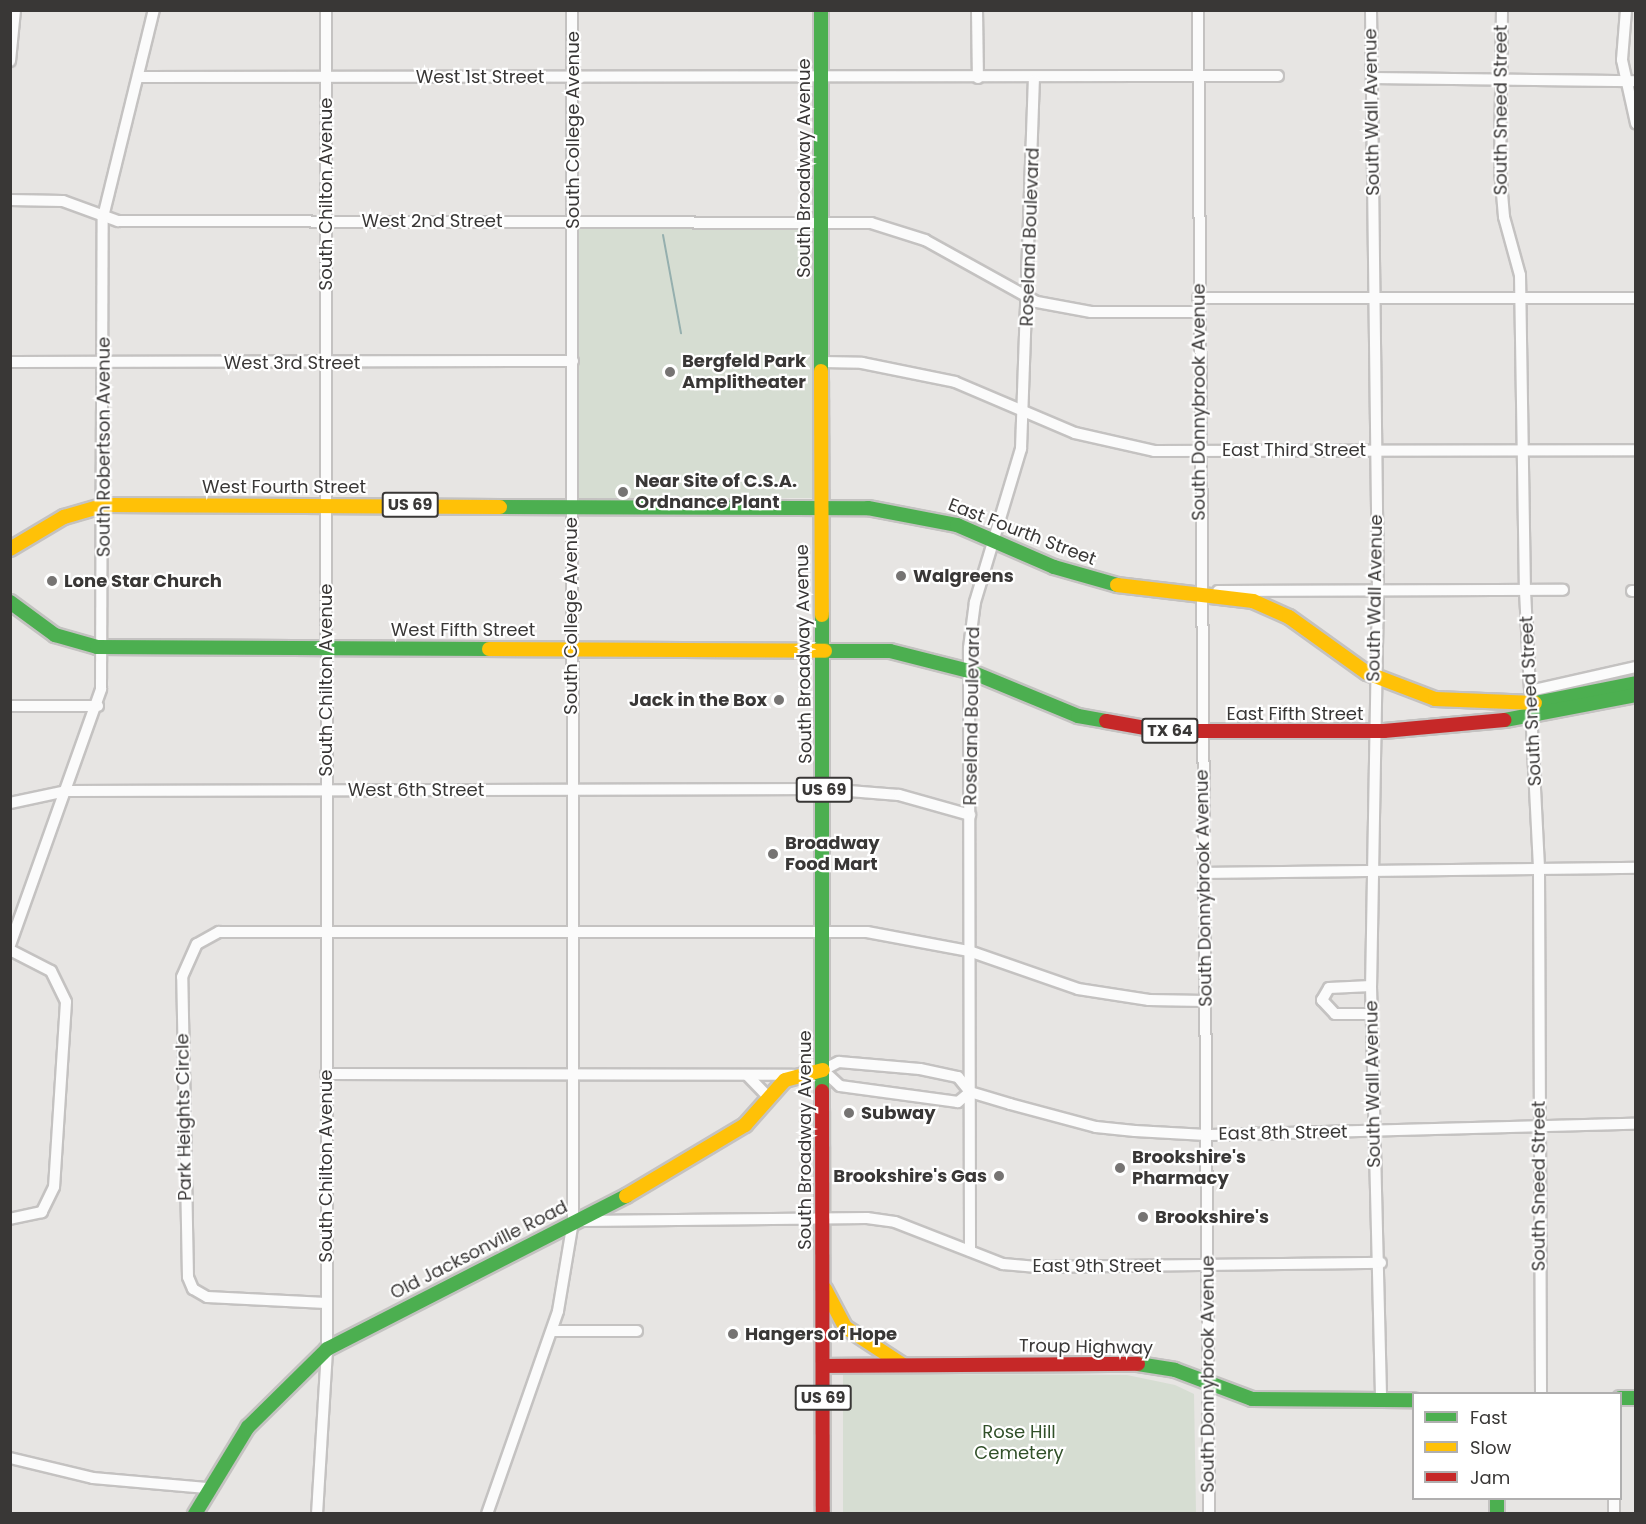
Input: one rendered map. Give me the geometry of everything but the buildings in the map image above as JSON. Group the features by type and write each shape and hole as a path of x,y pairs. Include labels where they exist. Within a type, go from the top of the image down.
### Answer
{"main road":[{"name":"South Broadway Avenue","path":"821,10 823,362 820,648 826,932 822,1218 823,1514"},
{"name":"West Fourth Street","path":"10,549 74,512 105,505 821,506"},
{"name":"East Fourth Street","path":"821,506 922,516 994,539 1097,580 1205,592 1276,610 1375,677"},
{"name":"West Fifth Street","path":"10,602 55,634 105,647 820,648"},
{"name":"East Fifth Street","path":"820,648 890,651 969,671 1098,721 1202,732 1373,731 1531,704 1635,683"},
{"name":"East Fifth Street","path":"1375,677 1446,701 1531,704 1635,695"},
{"path":"792,1075 823,1070"},
{"name":"Old Jacksonville Road","path":"195,1514 207,1488 272,1400 327,1349 711,1150 745,1125 792,1075"},
{"path":"823,1283 844,1327 903,1365"},
{"name":"Troup Highway","path":"823,1366 1125,1362 1175,1370 1209,1385 1260,1400 1412,1400"}],"street":[{"path":"10,61 15,10"},
{"name":"South Robertson Avenue","path":"10,945 98,706 105,647 103,217 154,10"},
{"name":"South Chilton Avenue","path":"317,1514 327,1349 326,10"},
{"name":"South College Avenue","path":"487,1514 552,1330 573,1221 570,1076 572,10"},
{"path":"977,10 978,78"},
{"name":"South Donnybrook Avenue","path":"1198,10 1199,451 1205,592 1202,732 1209,1514"},
{"name":"South Wall Avenue","path":"1371,10 1378,589 1370,870 1371,1014 1372,1131 1381,1263 1381,1401"},
{"name":"South Sneed Street","path":"1502,10 1499,80 1501,200 1518,258 1525,591 1539,870 1540,1392"},
{"path":"1626,10 1635,123"},
{"name":"West 1st Street","path":"138,77 978,78 1034,80 1278,76"},
{"path":"1372,78 1630,81"},
{"name":"Roseland Boulevard","path":"970,1251 969,671 975,602 1021,449 1030,298 1034,80"},
{"name":"West 2nd Street","path":"10,200 63,201 103,217 326,221 573,220 871,223 913,234 1030,298 1091,312 1198,312"},
{"path":"1198,298 1635,298"},
{"name":"West 3rd Street","path":"10,362 573,361"},
{"name":"East Third Street","path":"823,362 918,373 1024,409 1045,423 1118,445 1199,451 1635,450"},
{"name":"East Fourth Street","path":"1205,592 1378,589 1563,590"},
{"path":"1531,704 1635,667"},
{"path":"10,706 98,706"},
{"name":"West 6th Street","path":"10,803 66,791 824,789 927,800 970,815"},
{"path":"1204,873 1635,868"},
{"name":"Park Heights Circle","path":"325,934 219,932 197,944 182,977 185,1259 193,1289 223,1300 326,1303"},
{"path":"325,934 826,932 906,936 969,951 1078,989 1149,1000 1205,1001"},
{"path":"10,950 51,971 66,1002 54,1186 42,1212 10,1219"},
{"path":"1371,986 1329,988 1322,1000 1335,1014 1371,1014"},
{"name":"East 8th Street","path":"823,1070 838,1062 921,1069 958,1077 970,1092 1096,1127 1206,1135 1635,1124"},
{"path":"823,1070 840,1086 958,1102 970,1092"},
{"path":"326,1074 792,1075"},
{"path":"747,1075 769,1098"},
{"path":"614,1201 621,1212 634,1218"},
{"name":"East 9th Street","path":"573,1221 634,1218 822,1218 895,1222 1003,1264 1040,1267 1381,1263"},
{"path":"552,1330 637,1331"},
{"path":"10,1458 93,1478 207,1488"}],"green space":[{"path":"577,226 813,226 813,498 577,498"},
{"name":"Rose Hill Cemetery","path":"843,1374 1127,1375 1175,1385 1194,1394 1196,1513 843,1513"}],"waterway":[{"path":"663,235 681,333"}],"traffic: fast":[{"path":"821,10 821,371"},
{"path":"500,507 868,508 957,525 1054,567 1117,585"},
{"path":"10,602 55,635 97,647 489,649"},
{"path":"822,615 822,1091"},
{"path":"825,651 890,651 969,671 1078,716 1106,721"},
{"path":"1535,703 1636,683"},
{"path":"1505,720 1636,695"},
{"path":"195,1514 248,1427 327,1349 626,1196"},
{"path":"1138,1364 1175,1370 1252,1399 1412,1400"},
{"path":"1622,1398 1636,1398"},
{"path":"1497,1500 1497,1514"}],"traffic: slow":[{"path":"821,371 822,615"},
{"path":"10,549 64,517 105,505 500,507"},
{"path":"1117,585 1253,601 1289,617 1367,673 1435,699 1535,703"},
{"path":"489,649 825,651"},
{"path":"626,1196 745,1125 785,1080 823,1070"},
{"path":"825,1289 845,1327 903,1365"}],"traffic: jam":[{"path":"1106,721 1162,731 1384,731 1505,720"},
{"path":"822,1091 823,1514"},
{"path":"823,1366 1138,1364"}],"place":[{"name":"Bergfeld Park Amplitheater","path":"670,372"},
{"name":"Near Site of C.S.A. Ordnance Plant","path":"623,492"},
{"name":"Walgreens","path":"901,576"},
{"name":"Lone Star Church","path":"52,581"},
{"name":"Jack in the Box","path":"779,700"},
{"name":"Broadway Food Mart","path":"773,854"},
{"name":"Subway","path":"849,1113"},
{"name":"Brookshire's Pharmacy","path":"1120,1168"},
{"name":"Brookshire's Gas","path":"999,1176"},
{"name":"Brookshire's","path":"1143,1217"},
{"name":"Hangers of Hope","path":"733,1334"}]}
